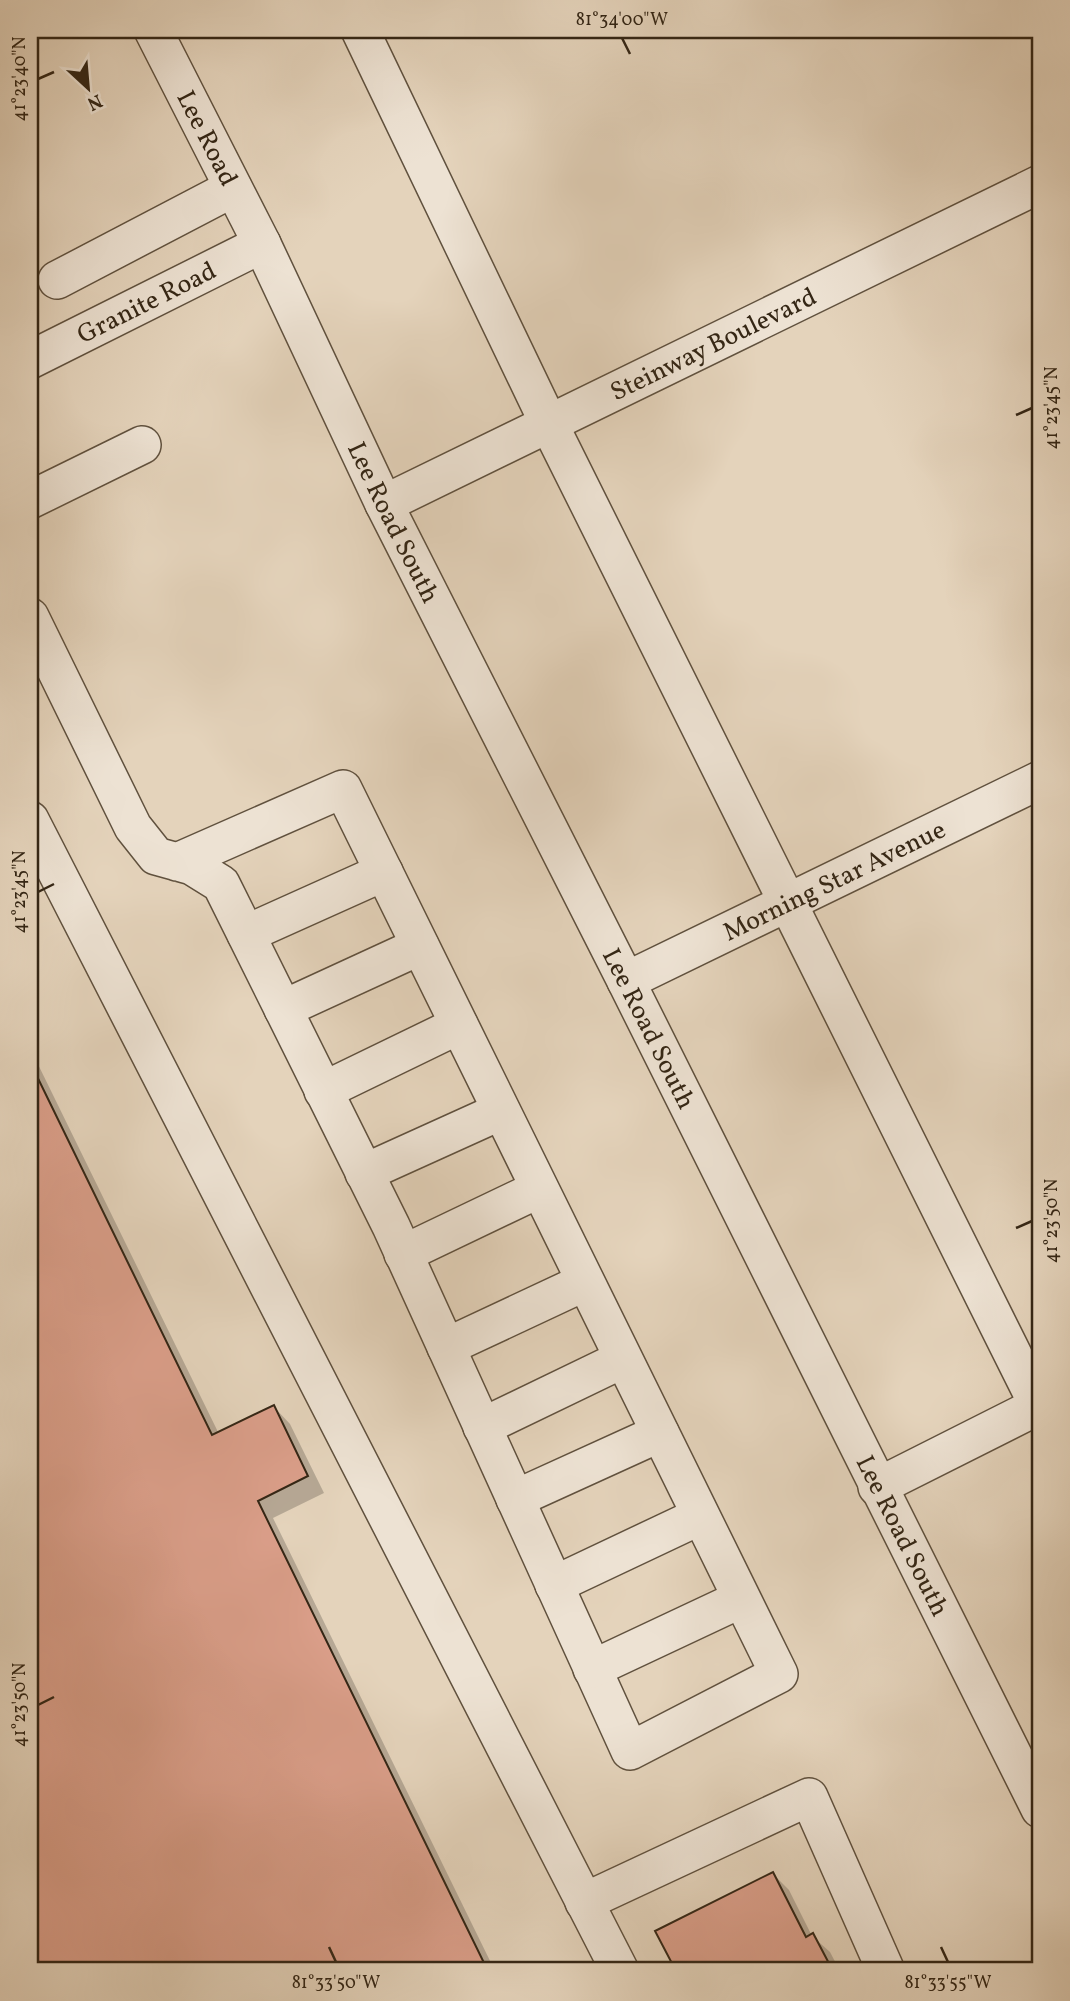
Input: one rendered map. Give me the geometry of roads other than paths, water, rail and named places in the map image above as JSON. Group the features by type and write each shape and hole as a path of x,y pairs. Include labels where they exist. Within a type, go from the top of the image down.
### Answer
{"street":[{"name":"Lee Road","path":"153,30 262,244"},
{"path":"360,30 549,424 1040,1406 877,1487"},
{"name":"Steinway Boulevard","path":"384,504 1040,184"},
{"path":"57,280 233,188"},
{"name":"Granite Road","path":"30,360 262,244"},
{"name":"Lee Road South","path":"262,244 384,504 626,981 1040,1810"},
{"path":"30,500 142,445"},
{"path":"30,617 133,827 156,856 177,862 192,866 221,884 403,1254 630,1751 779,1675 343,789 177,862"},
{"name":"Morning Star Avenue","path":"626,981 1040,780"},
{"path":"30,820 620,1971"},
{"path":"246,934 384,872"},
{"path":"283,1009 420,946"},
{"path":"323,1091 459,1025"},
{"path":"364,1173 501,1111"},
{"path":"403,1254 540,1189"},
{"path":"446,1347 585,1282"},
{"path":"482,1427 623,1359"},
{"path":"515,1499 660,1433"},
{"path":"554,1586 700,1516"},
{"path":"592,1669 741,1599"},
{"path":"584,1902 809,1797 886,1971"}]}
